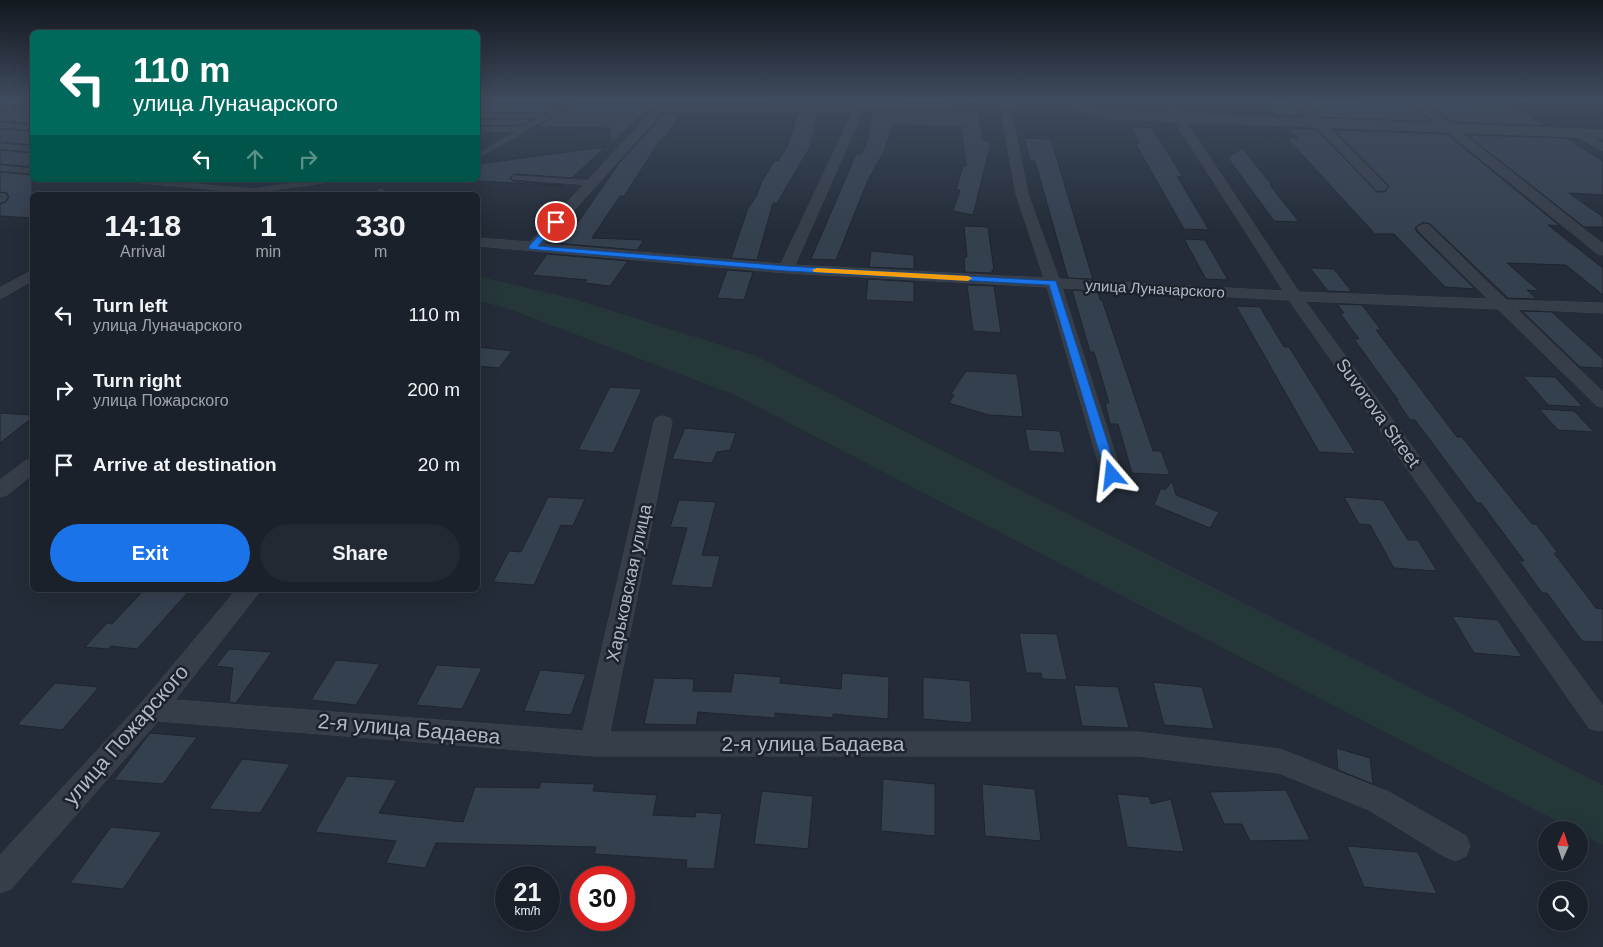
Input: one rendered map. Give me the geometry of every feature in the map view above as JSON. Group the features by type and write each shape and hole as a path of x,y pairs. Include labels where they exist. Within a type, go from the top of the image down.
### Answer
{"street":[{"path":"532,248 629,143"},
{"path":"786,269 843,143"},
{"path":"1012,143 1022,194 1053,283 1112,475"},
{"name":"Suvorova Street","path":"1195,143 1294,296 1598,720"},
{"path":"1339,143 1381,187"},
{"path":"1470,143 1603,251"},
{"path":"1424,228 1603,402"},
{"name":"улица Луначарского","path":"480,242 786,269 1294,296 1603,308"},
{"path":"0,294 30,276"},
{"name":"Харьковская улица","path":"594,744 664,422"},
{"path":"0,490 30,467"},
{"name":"улица Пожарского","path":"0,878 152,708 247,592"},
{"name":"2-я улица Бадаева","path":"152,708 594,744 1138,744 1280,761 1379,801 1455,846"}],"lane":[{"path":"480,155 500,143"},
{"path":"0,146 30,149"},
{"path":"0,168 30,171"},
{"path":"515,178 592,183"},
{"path":"153,182 252,191 305,182"}],"shaded area":[{"path":"480,276 574,299 756,356 1603,785 1603,845 1588,838 1588,821 1557,821 735,395 506,308 480,302"}],"building":[{"path":"637,143 659,143 624,196 620,196 592,238 644,240 637,250 555,243 562,233 570,234 619,163"},
{"path":"789,143 811,143 777,203 773,203 757,260 731,258 748,208 756,197 762,181 775,160 778,161"},
{"path":"866,143 887,143 868,180 836,260 811,259 856,154 862,154"},
{"path":"963,143 991,143 973,215 953,211 960,190 956,190 963,166 966,166"},
{"path":"1025,143 1052,143 1093,279 1068,278 1035,161 1030,161"},
{"path":"1135,143 1162,143 1183,177 1177,176 1209,230 1184,229"},
{"path":"1292,143 1330,143 1377,192 1385,192 1389,186 1347,143 1458,143 1560,226 1548,225 1603,268 1603,295 1566,265 1507,263 1539,291 1527,290 1537,299 1508,298 1430,224 1423,222 1415,228 1417,232 1475,289 1445,287 1394,234 1375,234"},
{"path":"1477,143 1574,143 1603,161 1603,195 1569,193 1603,217 1603,227 1584,227"},
{"path":"605,147 572,178 515,174 510,178 513,181 564,186 480,181 480,164"},
{"path":"1242,148 1299,222 1274,221 1228,158"},
{"path":"0,150 30,153 30,167 0,164"},
{"path":"0,172 30,175 32,192 30,192 30,218 0,216 0,204 6,202 9,197 7,193 0,192"},
{"path":"964,226 988,227 994,270 992,270 992,273 965,272 964,257 967,257"},
{"path":"1184,239 1205,240 1228,280 1206,279"},
{"path":"871,251 914,255 914,269 869,267"},
{"path":"547,254 628,261 610,286 585,283 587,280 532,275"},
{"path":"1310,268 1334,269 1352,292 1328,291"},
{"path":"727,270 753,272 744,300 717,298"},
{"path":"868,279 914,282 914,302 866,300"},
{"path":"967,285 994,286 1001,333 973,331"},
{"path":"1072,290 1098,292 1153,451 1161,451 1170,475 1132,473 1118,424 1110,424 1105,403 1109,403 1094,352 1090,352"},
{"path":"1337,304 1362,305 1381,330 1376,330 1457,437 1462,437 1532,524 1536,524 1558,553 1554,553 1596,608 1603,609 1603,642 1582,641 1547,593 1542,593 1519,561 1524,561 1481,503 1477,503 1415,420 1410,420 1396,399 1398,400 1354,339 1359,339 1340,313 1344,313"},
{"path":"1236,306 1260,307 1284,347 1289,347 1356,454 1319,452"},
{"path":"1522,311 1552,312 1603,359 1603,368 1580,367"},
{"path":"480,347 512,351 499,368 480,366"},
{"path":"966,371 1017,374 1023,417 989,415 949,403 954,395 951,394"},
{"path":"1523,376 1555,377 1583,407 1548,405"},
{"path":"610,387 642,389 613,453 578,450"},
{"path":"1539,409 1574,411 1594,432 1558,430"},
{"path":"0,413 30,415 30,420 0,443"},
{"path":"685,428 736,433 730,450 717,452 712,463 672,459"},
{"path":"1025,429 1060,431 1065,453 1029,451"},
{"path":"1172,481 1176,495 1219,512 1210,528 1154,505 1161,488 1165,490"},
{"path":"548,497 585,499 573,526 561,525 534,585 493,582 509,551 521,552"},
{"path":"1344,497 1383,500 1408,540 1418,540 1437,571 1394,568 1370,525 1359,524"},
{"path":"679,500 716,502 702,555 720,556 712,588 671,585 687,528 670,527"},
{"path":"142,592 188,592 137,649 111,646 108,649 85,647 107,623 112,624"},
{"path":"1452,616 1498,620 1522,657 1474,653"},
{"path":"1019,633 1057,634 1067,680 1042,679 1041,673 1026,673"},
{"path":"229,649 272,652 236,703 229,702 233,668 216,666"},
{"path":"336,660 380,664 356,705 311,700"},
{"path":"437,665 482,668 462,709 416,705"},
{"path":"540,670 586,674 571,715 524,711"},
{"path":"734,673 781,677 780,683 841,689 842,673 889,677 888,719 833,714 833,718 775,713 775,718 698,712 696,725 644,724 654,678 694,679 693,691 731,692"},
{"path":"923,677 970,681 972,723 923,719"},
{"path":"1153,682 1202,687 1214,729 1164,725"},
{"path":"55,683 99,687 62,730 17,725"},
{"path":"1074,685 1118,687 1129,728 1082,726"},
{"path":"150,733 197,737 163,784 114,780"},
{"path":"1336,748 1370,758 1373,784 1338,770"},
{"path":"242,759 290,764 260,813 209,809"},
{"path":"347,776 397,780 379,813 463,822 475,787 539,788 541,782 595,784 593,791 657,795 653,815 695,817 696,812 722,814 714,869 686,868 687,860 594,854 596,847 436,843 425,868 386,863 396,841 315,832"},
{"path":"883,779 935,784 935,836 881,831"},
{"path":"982,784 1035,789 1041,841 985,836"},
{"path":"1286,790 1310,840 1250,841 1242,824 1224,824 1210,792"},
{"path":"762,791 813,796 808,849 754,844"},
{"path":"1117,794 1149,797 1151,804 1171,799 1184,852 1127,847"},
{"path":"111,827 162,832 123,889 70,883"},
{"path":"1347,846 1418,852 1437,894 1364,887"}],"slow traffic":[{"path":"817,270 968,278"}],"route":[{"path":"556,222 532,248 786,269 1053,283 1112,475"}]}
